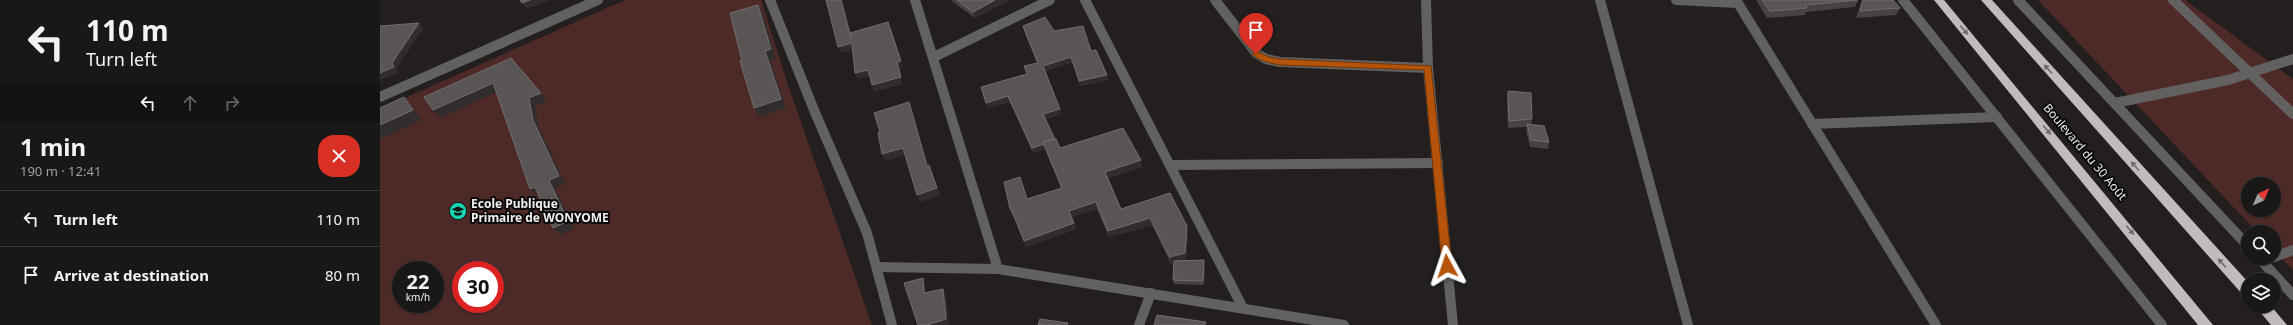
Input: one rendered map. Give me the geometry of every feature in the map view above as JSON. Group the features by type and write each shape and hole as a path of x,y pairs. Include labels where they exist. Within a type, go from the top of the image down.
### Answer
{"highway":[{"name":"Boulevard du 30 Août","path":"1939,0 2206,325"},
{"path":"1986,0 2241,284"},
{"path":"2269,313 2280,325"}],"street":[{"path":"380,97 598,0"},
{"path":"770,0 867,233 892,325"},
{"path":"915,0 934,57 998,269"},
{"path":"934,57 1050,0"},
{"path":"1085,0 1172,166 1243,308"},
{"path":"1215,0 1256,54 1266,59 1280,62 1428,68"},
{"path":"1426,0 1428,68 1453,325"},
{"path":"1600,0 1688,325"},
{"path":"1676,0 1737,2 1936,325"},
{"path":"1903,0 2162,325"},
{"path":"2018,0 2241,238"},
{"path":"2173,0 2249,74 2293,114"},
{"path":"2115,103 2190,89 2249,74 2293,59"},
{"path":"1812,124 1997,118"},
{"path":"1172,166 1438,163"},
{"path":"2281,254 2293,250"},
{"path":"2271,265 2293,295"},
{"path":"877,266 998,269 1344,325"},
{"path":"1139,325 1151,293"}],"shaded area":[{"path":"625,0 761,0 788,85 872,325 380,325 380,109"},
{"path":"2038,0 2185,0 2293,79 2293,270 2281,257 2281,225 2250,225 2243,217 2281,217 2281,177 2241,177 2241,215"}],"building":[{"path":"520,0 530,0 522,3"},
{"path":"826,0 841,0 851,38 850,33 888,22 901,61 897,62 901,77 872,85 868,70 855,73 852,43 838,47"},
{"path":"957,0 995,0 973,12"},
{"path":"1762,0 1858,0 1805,5 1807,8 1770,11"},
{"path":"1863,0 1893,0 1900,8 1860,11"},
{"path":"758,5 771,49 765,51 781,99 754,108 740,61 742,61 730,13"},
{"path":"1045,17 1054,31 1083,26 1091,51 1096,50 1107,75 1079,81 1071,57 1043,66 1060,109 1043,114 1055,139 1043,142 1044,144 1032,148 1008,96 986,103 981,87 1027,74 1024,66 1038,63 1023,26"},
{"path":"419,23 392,63 394,67 380,73 380,26"},
{"path":"511,58 541,93 529,98 533,120 559,176 549,180 568,221 553,228 535,187 530,189 493,83 433,110 424,97"},
{"path":"1508,91 1531,93 1532,119 1509,121"},
{"path":"404,97 413,110 380,125 380,108"},
{"path":"909,102 927,166 929,165 937,188 917,195 903,148 882,154 878,133 880,132 874,113"},
{"path":"1527,124 1544,126 1549,142 1531,140"},
{"path":"1123,128 1141,160 1105,172 1121,209 1170,193 1187,226 1185,253 1170,257 1150,218 1108,231 1096,202 1069,211 1074,223 1024,241 1010,209 1004,182 1020,177 1027,199 1062,188 1043,142 1056,139 1060,148"},
{"path":"1204,260 1203,281 1173,280 1174,261"},
{"path":"923,278 924,293 943,289 946,319 927,325 918,325 904,283"},
{"path":"1157,315 1206,322 1205,325 1154,325"},
{"path":"1040,319 1068,323 1067,325 1038,325"}],"place":[{"name":"Ecole Publique Primaire de WONYOME","path":"458,211"}],"route":[{"path":"1256,54 1266,59 1280,62 1428,68 1447,266"}]}
